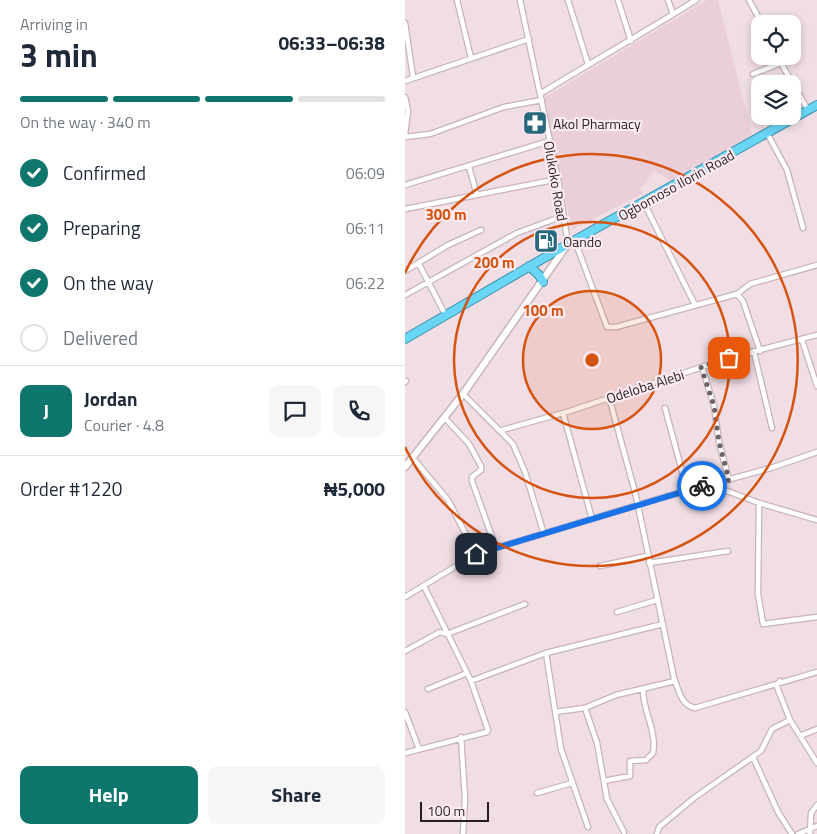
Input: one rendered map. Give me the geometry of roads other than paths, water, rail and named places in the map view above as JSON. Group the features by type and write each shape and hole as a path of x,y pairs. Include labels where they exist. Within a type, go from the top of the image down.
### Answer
{"highway":[{"name":"Ogbomoso Ilorin Road","path":"405,339 529,266 817,105"},
{"path":"529,266 539,275 543,282"}],"main road":[{"path":"405,467 463,394 571,243"}],"street":[{"path":"457,0 471,58"},
{"name":"Olukoko Road","path":"520,0 558,178 563,216 571,243 607,327 616,327 695,305"},
{"path":"568,0 588,64"},
{"path":"618,0 631,41"},
{"path":"668,0 673,14"},
{"path":"541,94 696,0"},
{"path":"749,0 757,15"},
{"path":"405,23 413,77"},
{"path":"405,81 529,39"},
{"path":"753,74 776,65"},
{"path":"782,65 808,110"},
{"path":"405,97 405,136 430,134 504,107 542,100"},
{"path":"767,133 787,170 803,228"},
{"path":"405,185 549,141"},
{"path":"469,167 477,194"},
{"path":"405,209 558,178"},
{"path":"644,203 695,305 737,294 742,288 750,284 817,265"},
{"path":"405,294 517,233 563,216"},
{"path":"405,272 448,245 481,230"},
{"path":"419,264 446,316"},
{"path":"737,294 743,301 760,351"},
{"name":"Odeloba Alebi","path":"502,430 563,413 701,367 817,335"},
{"path":"802,340 817,386"},
{"path":"754,352 772,428"},
{"path":"701,367 714,406 719,442 729,480"},
{"path":"463,394 502,430 520,457 544,534"},
{"path":"609,397 637,505 675,681 682,700 688,706 695,708 780,681 817,672"},
{"path":"665,408 687,490"},
{"path":"563,413 592,519"},
{"path":"445,418 469,444 481,466 481,470 472,477 472,481 496,548"},
{"path":"405,597 476,554 687,490 729,480 817,452"},
{"path":"413,458 448,500 476,554"},
{"path":"709,484 759,503 817,520"},
{"path":"759,503 758,594 763,624 817,617"},
{"path":"649,563 728,551"},
{"path":"600,566 647,556"},
{"path":"405,753 488,731 471,682 424,586"},
{"path":"617,612 657,600"},
{"path":"405,651 440,632 447,634 525,604"},
{"path":"471,682 546,653 663,624"},
{"path":"546,653 561,749 588,827"},
{"path":"428,689 467,673"},
{"path":"555,712 585,708 616,695 675,681"},
{"path":"780,681 777,687 778,692 790,720 817,763"},
{"path":"604,781 630,776 630,761 646,760 653,753 654,735 643,703 643,690"},
{"path":"585,708 597,743 610,805 624,832"},
{"path":"405,712 419,749"},
{"path":"657,834 659,827 687,804 753,758 761,751 770,731 790,720"},
{"path":"800,736 817,729"},
{"path":"461,737 465,798 463,834"},
{"path":"753,758 778,812 792,834"},
{"path":"537,793 572,783"},
{"path":"810,832 811,813 817,805"},
{"path":"798,834 810,832 817,826"}],"place":[{"name":"Akol Pharmacy","path":"535,123"},
{"name":"Oando","path":"546,241"}]}
